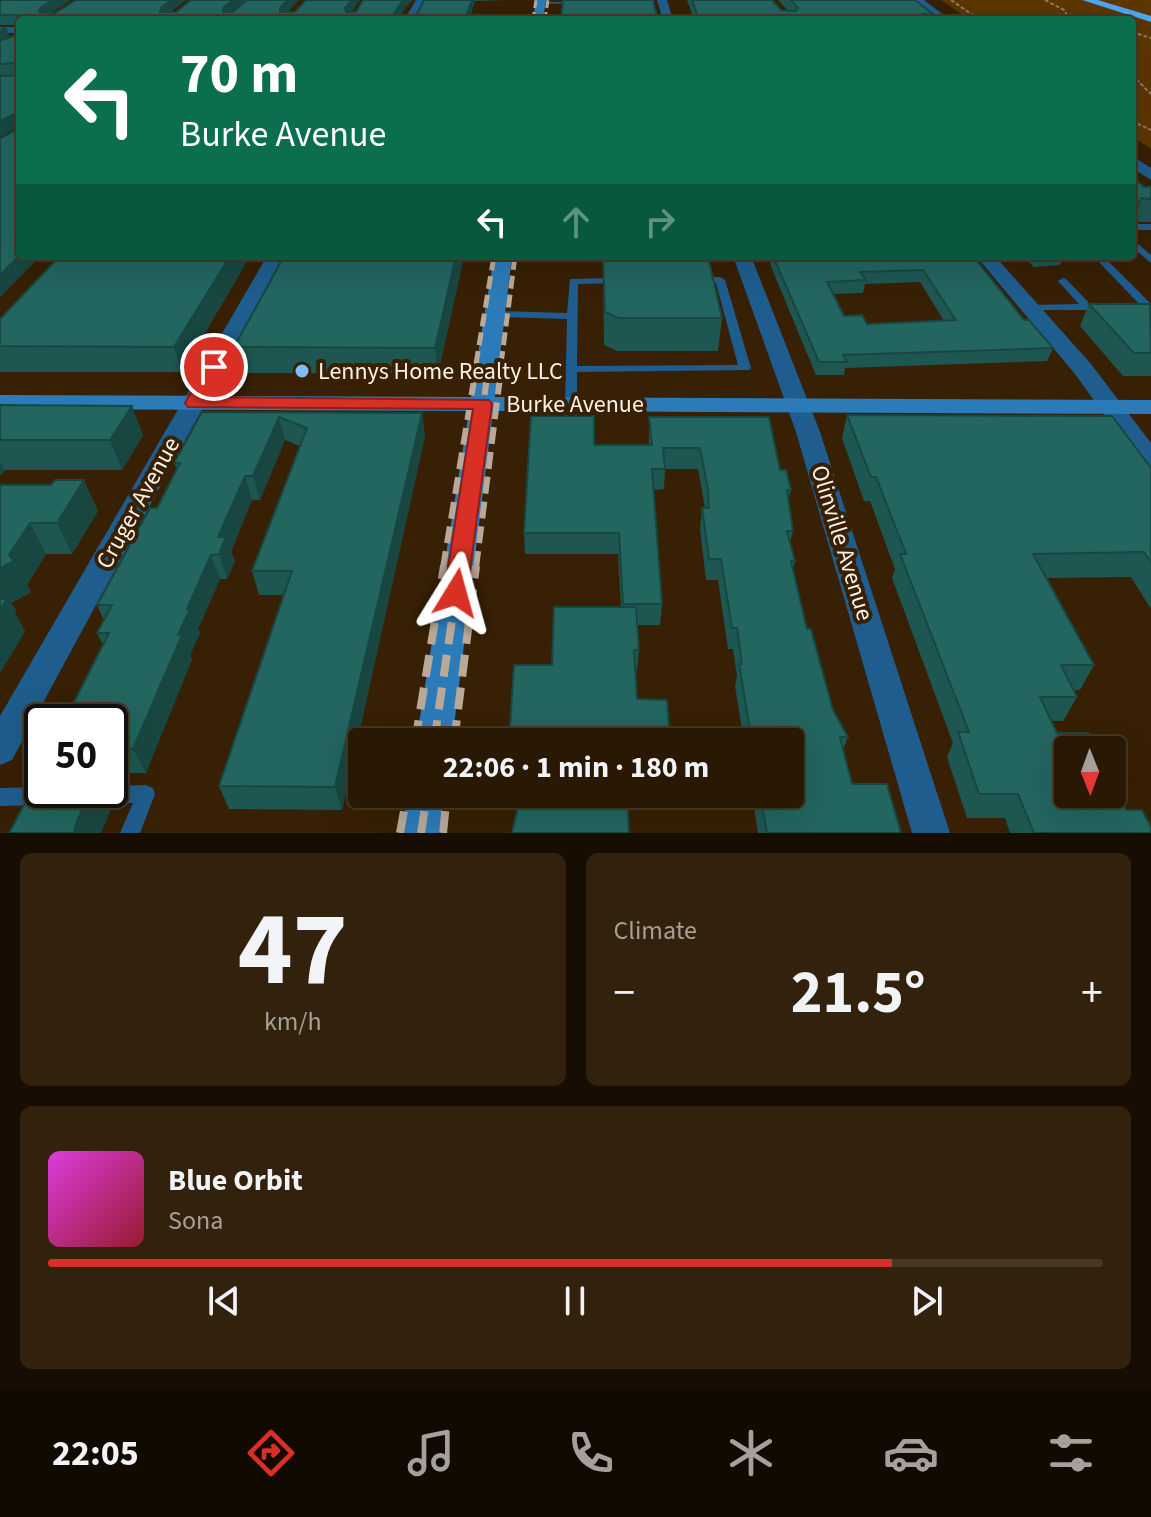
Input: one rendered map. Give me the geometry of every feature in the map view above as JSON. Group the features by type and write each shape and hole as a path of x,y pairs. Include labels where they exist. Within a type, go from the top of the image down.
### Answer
{"highway":[{"path":"1087,0 1151,17"},
{"path":"1119,0 1151,17"}],"main road":[{"path":"436,728 503,260"},
{"name":"Burke Avenue","path":"0,402 1151,407"},
{"path":"420,833 424,808"}],"street":[{"path":"918,0 940,16"},
{"name":"Cruger Avenue","path":"0,749 274,260"},
{"name":"Olinville Avenue","path":"744,260 799,405 931,833"},
{"path":"988,260 1111,406 1151,461"}],"lane":[{"path":"541,2 581,3"},
{"path":"1136,246 1151,260"},
{"path":"1102,260 1151,310"},
{"path":"573,369 745,368 720,280 691,280"},
{"path":"571,404 573,281 632,281"},
{"path":"1063,281 1087,307"},
{"path":"1030,308 1087,307 1111,311"},
{"path":"1138,311 1151,310"},
{"path":"496,314 573,316"},
{"path":"0,797 146,794 130,833"}],"path":[{"path":"951,0 974,16"},
{"path":"1045,0 1064,10 1068,16"},
{"path":"1136,79 1151,94"}],"shaded area":[{"path":"941,0 1151,0 1151,149 1136,139 1136,16 964,16"}],"building":[{"path":"0,0 53,0 39,12 55,13 76,0 171,0 160,12 176,12 191,0 233,0 223,8 223,12 233,12 247,0 288,0 280,12 295,12 306,0 352,0 345,8 346,12 356,12 363,0 403,0 393,16 0,15"},
{"path":"424,0 472,0 466,16 416,16"},
{"path":"563,0 653,0 657,16 561,16"},
{"path":"692,0 772,0 781,10 795,11 798,8 791,0 915,0 933,14 920,16 698,16"},
{"path":"16,35 16,63 0,64 0,41"},
{"path":"16,75 16,113 0,121 0,76"},
{"path":"16,130 16,259 0,275 0,139"},
{"path":"1136,180 1144,187 1151,187 1151,199 1141,198 1138,206"},
{"path":"56,260 228,260 174,347 0,346 0,319"},
{"path":"282,260 455,260 435,348 234,347"},
{"path":"603,260 709,260 722,318 618,318 605,312"},
{"path":"775,260 976,260 1024,320 1029,320 1053,348 843,355 847,362 819,362","holes":["923,270 956,320 867,324 862,315 844,316 827,282 866,280 860,272"]},
{"path":"1089,304 1150,304 1151,353 1134,353"},
{"path":"0,405 132,406 110,440 0,440"},
{"path":"202,412 422,413 335,787 219,786 292,571 252,571 307,428 279,417 253,476 245,476 218,537 226,537 219,554 211,555 187,609 190,609 178,635 182,635 133,749 128,749 128,704 73,704 109,633 97,633 112,605 97,605 150,508 157,508 180,463 174,463"},
{"path":"847,415 1112,416 1151,468 1151,562 1144,552 1033,554 1094,665 1061,665 1077,697 1040,697 1057,733 1088,733 1090,736 1054,736 1054,808 1142,810 1151,833 1034,833 1018,794 979,794 958,732 969,732 900,554 906,554 876,477 871,477"},
{"path":"531,416 594,416 594,445 652,445 649,417 769,417 780,470 786,470 791,490 787,490 793,531 787,531 795,561 791,561 807,629 811,629 833,710 848,737 840,737 852,784 887,784 901,833 767,833 763,808 804,808 804,728 750,728 739,664 742,664 737,628 732,628 721,559 709,559 702,508 709,508 708,490 700,448 663,448 665,469 652,469 662,604 623,604 619,533 524,533"},
{"path":"55,480 84,480 57,523 30,523 9,555 14,561 0,568 0,485 51,485"},
{"path":"554,607 636,607 639,650 634,650 637,699 667,700 669,728 510,728 514,665 552,665"},
{"path":"24,805 24,808 83,808 74,833 9,833"},
{"path":"518,808 628,808 629,833 512,833"}],"railway":[{"path":"534,16 536,0"},
{"path":"546,16 548,0"},
{"path":"476,364 493,260"},
{"path":"501,364 514,260"},
{"path":"443,568 477,362"},
{"path":"476,568 502,362"},
{"path":"459,568 488,371"},
{"path":"417,728 444,566"},
{"path":"436,728 460,566"},
{"path":"456,728 476,566"},
{"path":"400,833 404,808"},
{"path":"421,833 425,808"},
{"path":"443,833 446,808"}],"place":[{"name":"Lennys Home Realty LLC","path":"302,371"}],"route":[{"path":"214,367 194,403 483,404 456,593"}]}
